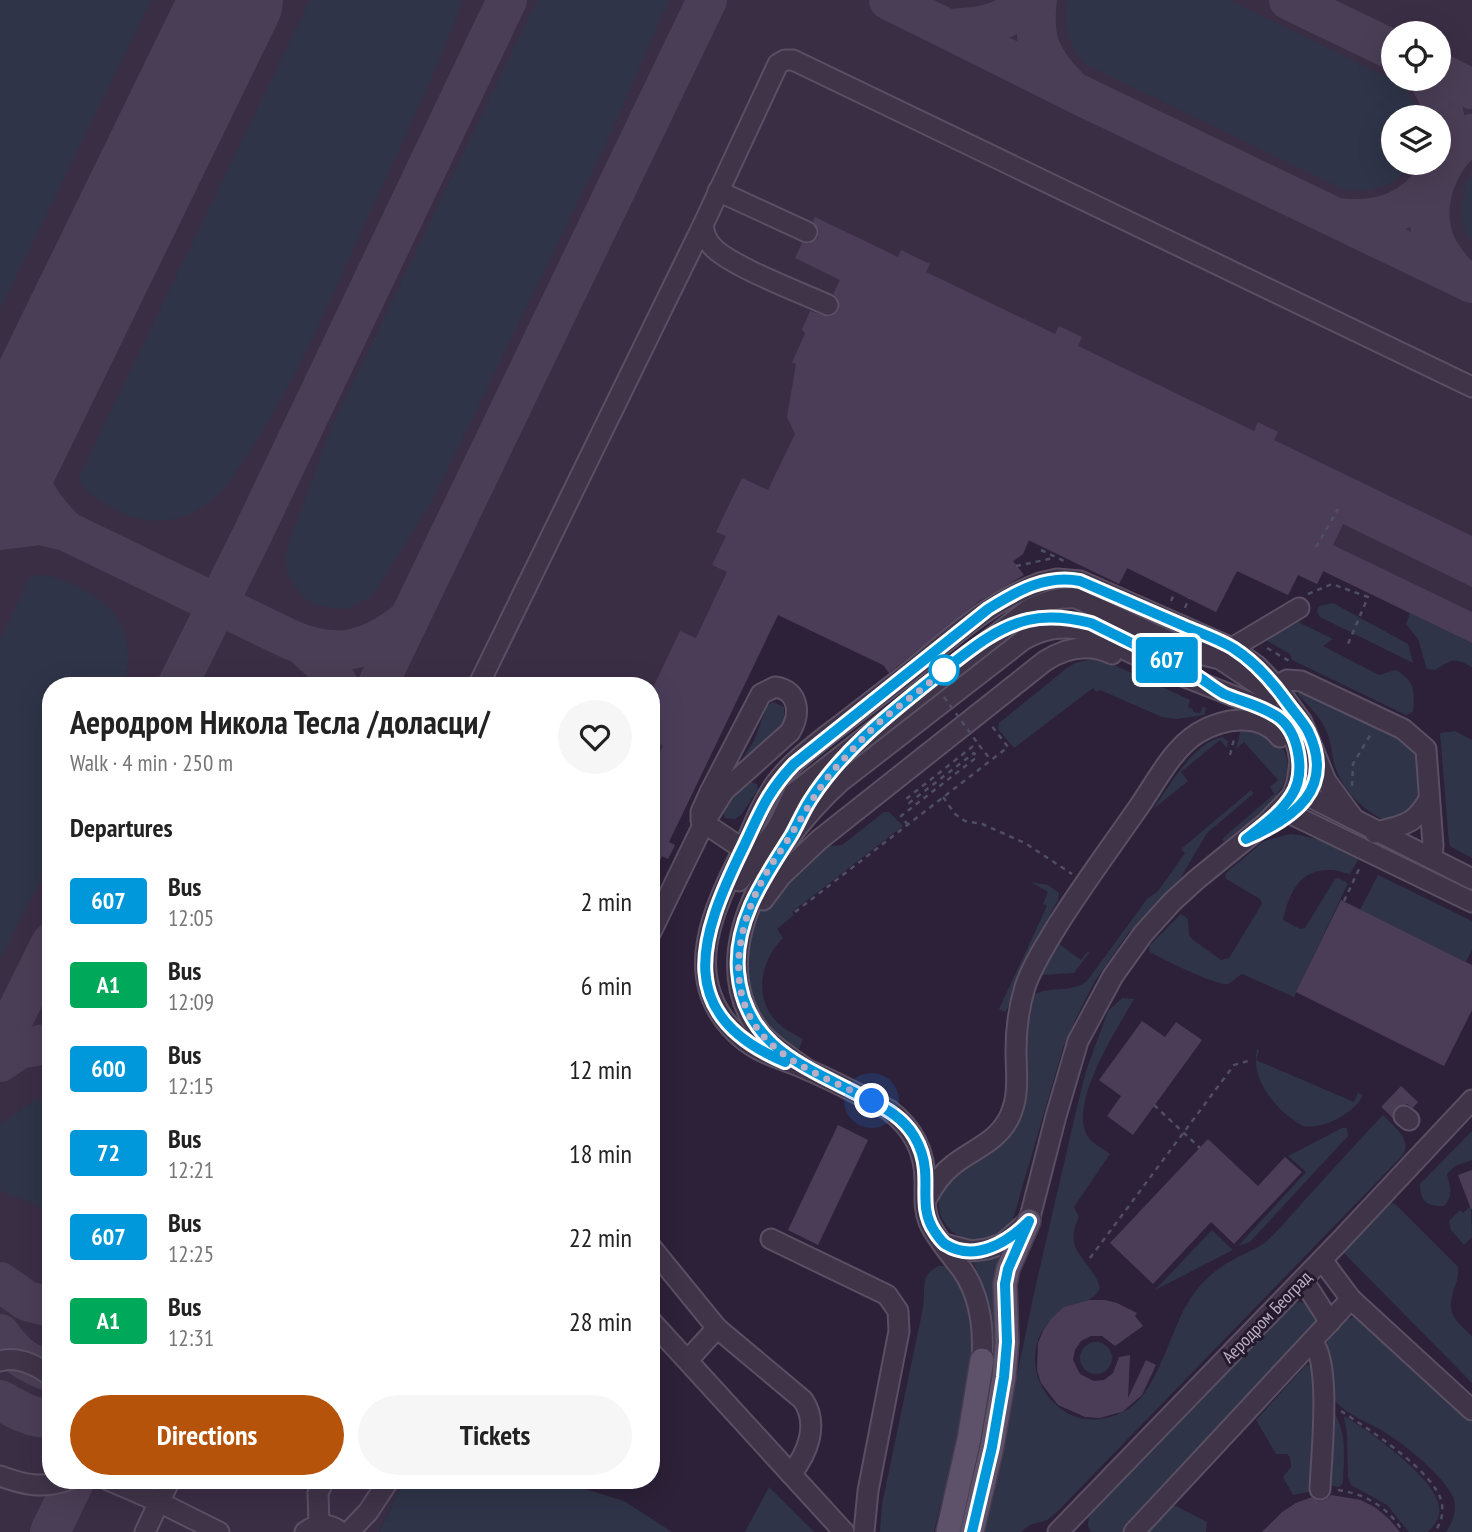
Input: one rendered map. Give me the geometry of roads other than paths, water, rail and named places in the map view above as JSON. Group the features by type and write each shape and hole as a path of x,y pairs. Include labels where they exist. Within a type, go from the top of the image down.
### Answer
{"main road":[{"path":"972,1532 992,1447 1004,1377 1007,1342 1005,1284 1008,1269 1029,1221"},
{"path":"948,1532 969,1439 982,1360"}],"street":[{"path":"482,677 703,225 778,64 789,59 1472,387"},
{"path":"718,191 807,232"},
{"path":"703,225 710,245 727,259 828,305"},
{"path":"749,852 782,788 814,746 988,609 1018,591 1058,579 1080,581 1227,645 1257,666 1276,686 1308,732 1318,766 1334,794 1354,819"},
{"path":"982,1360 983,1339 976,1296 965,1274 930,1225 925,1202 923,1158 913,1134 900,1119 856,1092 805,1068 762,1053 744,1041 720,1014 708,990 705,974 707,943 729,876 749,852 778,825 794,793 1029,609 1059,597 1076,598 1195,653 1220,659 1287,703"},
{"path":"1227,645 1299,608"},
{"path":"805,1068 768,1040 746,1009 738,970 741,937 749,908 760,884 790,837 821,799 1023,640 1039,631 1070,627 1084,630 1167,670 1257,705 1282,720 1293,733 1300,762 1301,784 1293,814 1246,839"},
{"path":"741,937 767,893 819,840 1056,654 1087,646 1099,648 1189,690 1224,694"},
{"path":"1276,686 1287,680 1301,681 1403,729 1426,749 1432,859"},
{"path":"660,913 704,823 724,791 790,732 795,723 796,702 792,695 775,687 761,694 701,812 704,823 749,852"},
{"path":"925,1202 939,1177 954,1163 989,1143 1010,1117 1018,1076 1018,1019 1025,987 1047,942 1084,884 1175,756 1196,734 1235,720 1265,724 1275,731 1291,752 1301,784 1354,819 1472,879"},
{"path":"944,1244 971,1251 986,1249 1002,1244 1029,1221 1078,1041 1113,976 1143,934 1172,902 1282,808 1301,784 1317,777 1318,766"},
{"path":"1377,831 1383,832 1413,821 1429,799"},
{"path":"1293,814 1361,855 1472,902"},
{"path":"1361,855 1377,831"},
{"name":"Аеродром Београд","path":"1064,1530 1472,1100"},
{"path":"771,1239 876,1289 894,1301 898,1311 899,1331 868,1491 864,1532"},
{"path":"660,1258 717,1328 803,1400 810,1410 813,1421 805,1454 791,1474"},
{"path":"1322,1260 1350,1299 1472,1410"},
{"path":"1303,1280 1330,1322"},
{"path":"1134,1532 1350,1299"},
{"path":"688,1360 717,1328"},
{"path":"660,1330 844,1532"},
{"path":"1312,1341 1322,1360 1320,1489"},
{"path":"0,1361 9,1359 28,1363 42,1371"},
{"path":"0,1476 23,1484 42,1485"},
{"path":"129,1489 219,1532"},
{"path":"145,1532 166,1489"},
{"path":"320,1489 312,1529 332,1526 341,1532"},
{"path":"349,1532 368,1512 383,1489"}],"tunnel":[{"path":"1388,1100 1404,1116"}]}
